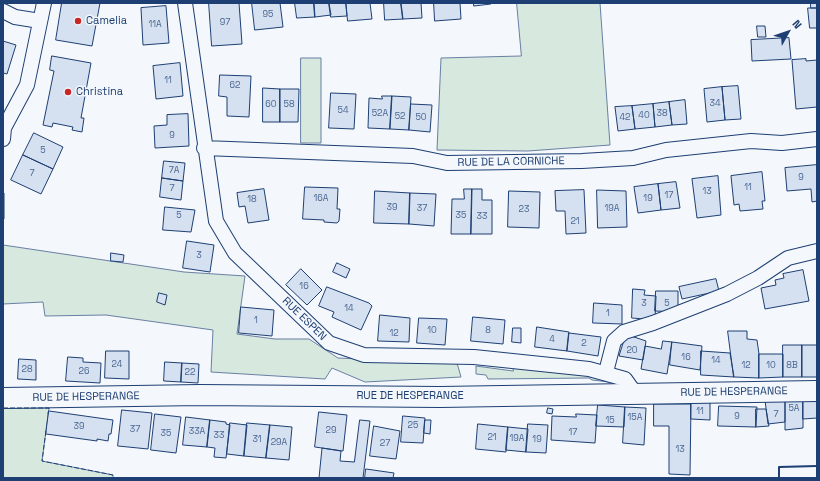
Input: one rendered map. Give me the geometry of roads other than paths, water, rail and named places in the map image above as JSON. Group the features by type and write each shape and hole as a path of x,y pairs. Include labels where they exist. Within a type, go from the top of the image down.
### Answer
{"main road":[{"name":"RUE DE HESPERANGE","path":"3,398 200,395 440,397 817,391"}],"street":[{"path":"3,139 4,128 27,85 44,3"},
{"name":"RUE ESPEN","path":"185,3 204,148 216,221 235,253 328,343 364,355 474,357 589,369 606,372 625,379 636,393"},
{"path":"3,11 15,17 40,21"},
{"name":"RUE DE LA CORNICHE","path":"204,148 413,156 447,163 463,163 633,158 666,150 752,140 782,143 817,139"},
{"path":"606,372 614,341 624,332 653,323 727,294 758,278 788,258 817,251"}],"place":[{"name":"Camelia","path":"78,21"},
{"name":"Christina","path":"68,92"}]}
